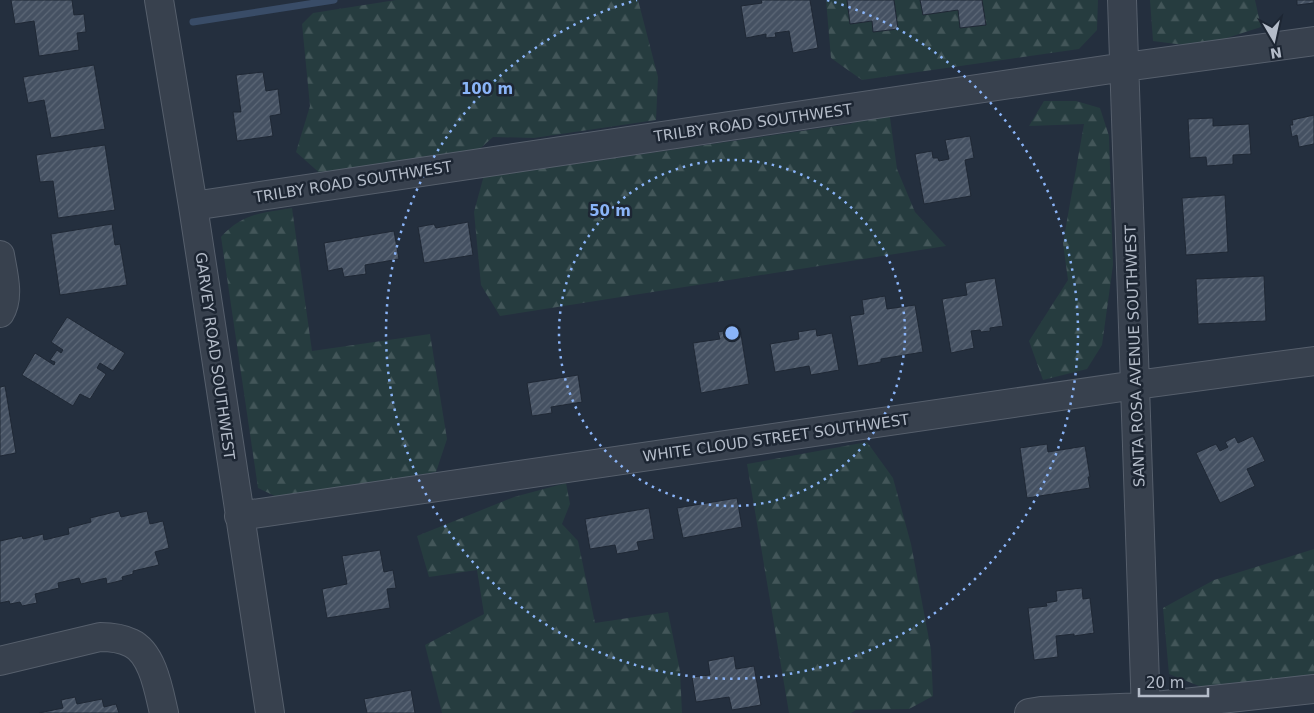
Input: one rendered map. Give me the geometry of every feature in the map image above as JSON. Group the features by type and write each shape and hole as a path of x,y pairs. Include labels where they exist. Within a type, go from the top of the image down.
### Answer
{"street":[{"name":"GARVEY ROAD SOUTHWEST","path":"159,0 193,206 270,713"},
{"name":"SANTA ROSA AVENUE SOUTHWEST","path":"1122,0 1146,710"},
{"name":"TRILBY ROAD SOUTHWEST","path":"193,206 1125,67 1314,41"},
{"path":"0,255 4,283 4,306 0,313"},
{"name":"WHITE CLOUD STREET SOUTHWEST","path":"239,516 1136,385 1314,361"},
{"path":"0,661 100,637 117,638 133,643 145,655 156,679 164,713"},
{"path":"1028,713 1041,711 1146,710 1314,689"}],"green space":[{"path":"396,0 638,0 658,77 656,120 534,138 493,137 474,154 323,176 296,152 310,106 302,24 313,13"},
{"path":"826,0 1098,0 1097,30 1079,49 862,80 831,58"},
{"path":"1150,0 1255,0 1261,27 1199,47 1153,41"},
{"path":"1044,101 1076,101 1100,108 1109,136 1113,265 1102,345 1087,369 1043,380 1029,341 1068,280 1063,243 1084,124 1029,126"},
{"path":"889,110 897,169 915,212 946,246 500,316 481,285 474,212 484,175 574,164 850,124"},
{"path":"292,208 312,351 430,334 447,439 436,472 279,498 258,488 221,237 237,223 253,215"},
{"path":"867,442 893,478 911,544 931,650 933,696 909,709 856,710 851,713 789,713 747,464"},
{"path":"566,483 570,504 562,524 578,541 595,623 668,612 680,671 682,713 442,713 425,645 484,614 477,570 429,577 417,536 514,497"},
{"path":"1314,549 1314,677 1204,688 1169,674 1163,608 1214,580"}],"building":[{"path":"11,0 72,0 74,15 84,14 86,32 77,33 79,50 39,56 34,21 15,24"},
{"path":"761,0 810,0 818,48 793,53 789,31 775,33 776,37 766,38 766,34 746,38 741,6 762,3"},
{"path":"847,0 894,0 898,29 873,32 872,21 850,24"},
{"path":"920,0 982,0 986,25 960,28 958,10 923,15"},
{"path":"1297,0 1314,0 1314,3 1297,5"},
{"path":"94,65 105,129 51,138 44,100 28,103 23,77"},
{"path":"263,72 266,91 278,89 281,114 270,116 273,136 237,141 233,112 241,112 236,75"},
{"path":"1314,115 1314,144 1299,147 1297,135 1292,137 1290,125 1293,125 1292,120"},
{"path":"1213,118 1213,126 1249,124 1251,154 1233,155 1233,164 1207,166 1206,157 1190,158 1188,119"},
{"path":"970,136 974,158 965,160 971,196 924,204 915,154 932,151 933,158 938,158 939,161 949,159 945,140"},
{"path":"105,145 115,210 58,218 53,181 40,182 36,155"},
{"path":"1225,195 1228,252 1186,255 1182,198"},
{"path":"468,222 473,255 424,263 418,227 434,224 436,228"},
{"path":"112,224 115,245 120,244 127,285 60,295 51,234"},
{"path":"394,231 399,259 365,265 366,274 344,277 342,268 328,271 324,243"},
{"path":"1264,276 1266,321 1198,324 1196,279"},
{"path":"995,278 1003,326 990,328 990,331 971,331 974,348 951,353 942,299 967,295 965,283"},
{"path":"885,296 887,309 915,305 923,352 881,359 881,362 858,366 850,316 864,314 862,300"},
{"path":"67,317 125,353 113,371 100,363 97,368 106,374 90,399 80,394 73,406 22,375 35,353 54,365 55,362 50,360 57,350 61,353 63,350 51,342"},
{"path":"740,328 749,384 701,393 693,343 720,339 718,332"},
{"path":"816,329 817,336 832,333 839,370 811,375 809,366 775,372 770,344 799,339 798,332"},
{"path":"578,375 582,402 551,407 552,413 532,416 527,383"},
{"path":"5,386 16,453 0,456 0,387"},
{"path":"1253,436 1265,461 1247,469 1255,486 1220,503 1196,453 1216,444 1220,451 1228,447 1225,442 1235,437 1238,443"},
{"path":"1047,444 1048,452 1085,446 1090,488 1027,498 1020,448"},
{"path":"737,498 742,527 683,538 677,508"},
{"path":"649,508 654,539 637,542 639,550 617,554 615,545 590,549 585,519"},
{"path":"119,511 121,517 147,511 150,524 163,521 169,548 155,552 159,565 133,571 133,574 122,577 123,580 107,584 106,578 81,584 79,578 58,583 59,588 35,594 37,603 22,606 20,602 10,604 9,601 0,603 0,541 22,536 23,539 43,534 44,540 69,534 68,528 91,522 90,518"},
{"path":"380,550 384,572 393,570 396,588 387,589 390,608 327,618 322,589 347,584 342,556"},
{"path":"1082,588 1083,599 1090,598 1094,633 1056,636 1058,657 1034,660 1028,608 1047,606 1046,603 1057,601 1056,591"},
{"path":"734,656 736,669 754,666 761,705 732,710 729,697 696,702 692,677 710,675 708,661"},
{"path":"411,690 415,713 367,713 364,699"},
{"path":"75,697 77,704 102,699 104,707 116,704 119,713 39,713 63,708 61,700"}],"waterway":[{"path":"193,22 334,0"}]}
